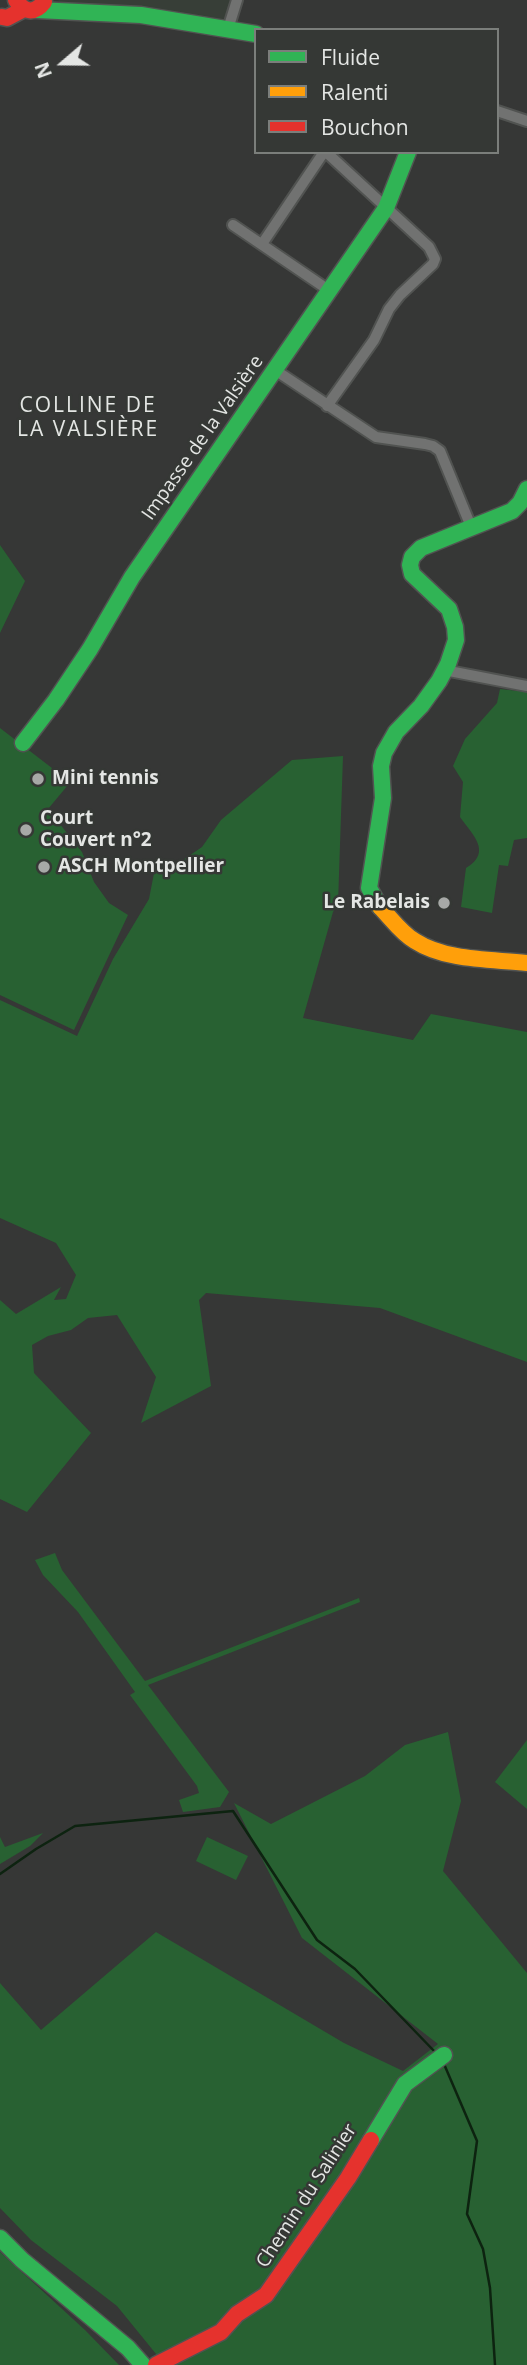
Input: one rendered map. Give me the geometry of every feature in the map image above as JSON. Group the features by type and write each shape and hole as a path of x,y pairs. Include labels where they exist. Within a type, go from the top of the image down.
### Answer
{"street":[{"path":"228,29 237,0"},
{"path":"1,18 7,18 30,3 70,13 141,15 254,34"},
{"path":"499,112 527,121"},
{"path":"262,244 324,154"},
{"path":"327,154 429,247 435,259 389,309 374,340 327,406"},
{"name":"Impasse de la Valsière","path":"23,743 56,700 90,649 132,577 386,208 407,154"},
{"path":"233,225 330,291"},
{"path":"275,370 376,437 425,444 440,451 471,529"},
{"path":"527,489 520,503 512,511 421,548 412,559 413,576 448,608 455,626 456,639 444,670 425,701 392,737 381,758 383,795 370,893 413,941 425,947 527,963"},
{"path":"444,670 527,686"},
{"name":"Chemin du Salinier","path":"156,2365 221,2332 237,2314 266,2295 348,2178 405,2084 440,2058"},
{"path":"0,2238 22,2260 128,2348 143,2365"}],"shaded area":[{"path":"58,0 231,0 225,21 77,10 59,3"}],"green space":[{"path":"0,545 25,581 0,633"},
{"path":"500,689 527,692 527,838 514,840 508,866 499,865 492,913 461,907 466,868 474,862 479,849 474,836 460,817 463,782 453,766 465,739 497,703"},
{"name":"ASCH Montpellier","path":"0,728 61,775 68,785 48,809 82,852 94,882 109,903 128,915 74,1030 0,995"},
{"path":"343,756 338,904 333,912 303,1018 413,1040 431,1014 527,1032 527,1362 380,1308 206,1293 199,1300 211,1386 141,1423 156,1377 117,1315 88,1318 71,1330 48,1336 32,1345 34,1373 91,1433 27,1512 0,1499 0,1300 16,1314 61,1287 54,1300 66,1299 76,1275 56,1243 0,1218 0,1000 77,1036 113,959 149,899 155,868 180,862 202,847 221,820 292,760"},
{"path":"55,1553 62,1570 145,1681 359,1598 360,1602 148,1685 229,1792 220,1807 183,1812 179,1800 199,1793 197,1786 130,1695 135,1692 78,1612 43,1575 35,1560"},
{"path":"448,1732 461,1801 443,1871 527,1973 527,2365 165,2365 117,2306 31,2240 0,2208 0,1983 41,2030 156,1932 344,2043 403,2071 438,2044 302,1938 234,1803 271,1824 365,1776 405,1745"},
{"path":"527,1740 527,1809 495,1782"},
{"path":"43,1833 30,1846 0,1864 0,1837 5,1847"},
{"path":"207,1837 248,1856 236,1880 196,1861"},
{"path":"0,2252 85,2330 119,2365 0,2365"}],"waterway":[{"path":"0,1874 75,1826 233,1811 317,1940 355,1969 436,2053"},
{"path":"444,2064 477,2141 467,2214 483,2249 490,2288 495,2365"}],"traffic: fast":[{"path":"37,10 141,15 254,34"},
{"path":"23,743 56,700 90,649 132,577 386,208 407,154"},
{"path":"380,907 369,888 383,798 381,766 384,753 396,732 421,706 439,681 456,640 449,609 412,574 412,557 421,548 512,511 520,503 527,489"},
{"path":"371,2140 405,2084 444,2055"},
{"path":"0,2238 22,2260 128,2348 143,2365"}],"traffic: slow":[{"path":"380,907 405,934 427,948 455,956 527,963"}],"traffic: jam":[{"path":"16,0 26,10 37,9 44,2"},
{"path":"2,17 7,18 24,9"},
{"path":"156,2365 221,2332 237,2314 266,2295 348,2178 371,2140"}],"place":[{"name":"Mini tennis","path":"38,779"},
{"name":"Court Couvert n°2","path":"26,830"},
{"name":"ASCH Montpellier","path":"44,867"},
{"name":"Le Rabelais","path":"444,903"}],"district":[{"name":"COLLINE DE LA VALSIÈRE","path":"88,418"}]}
